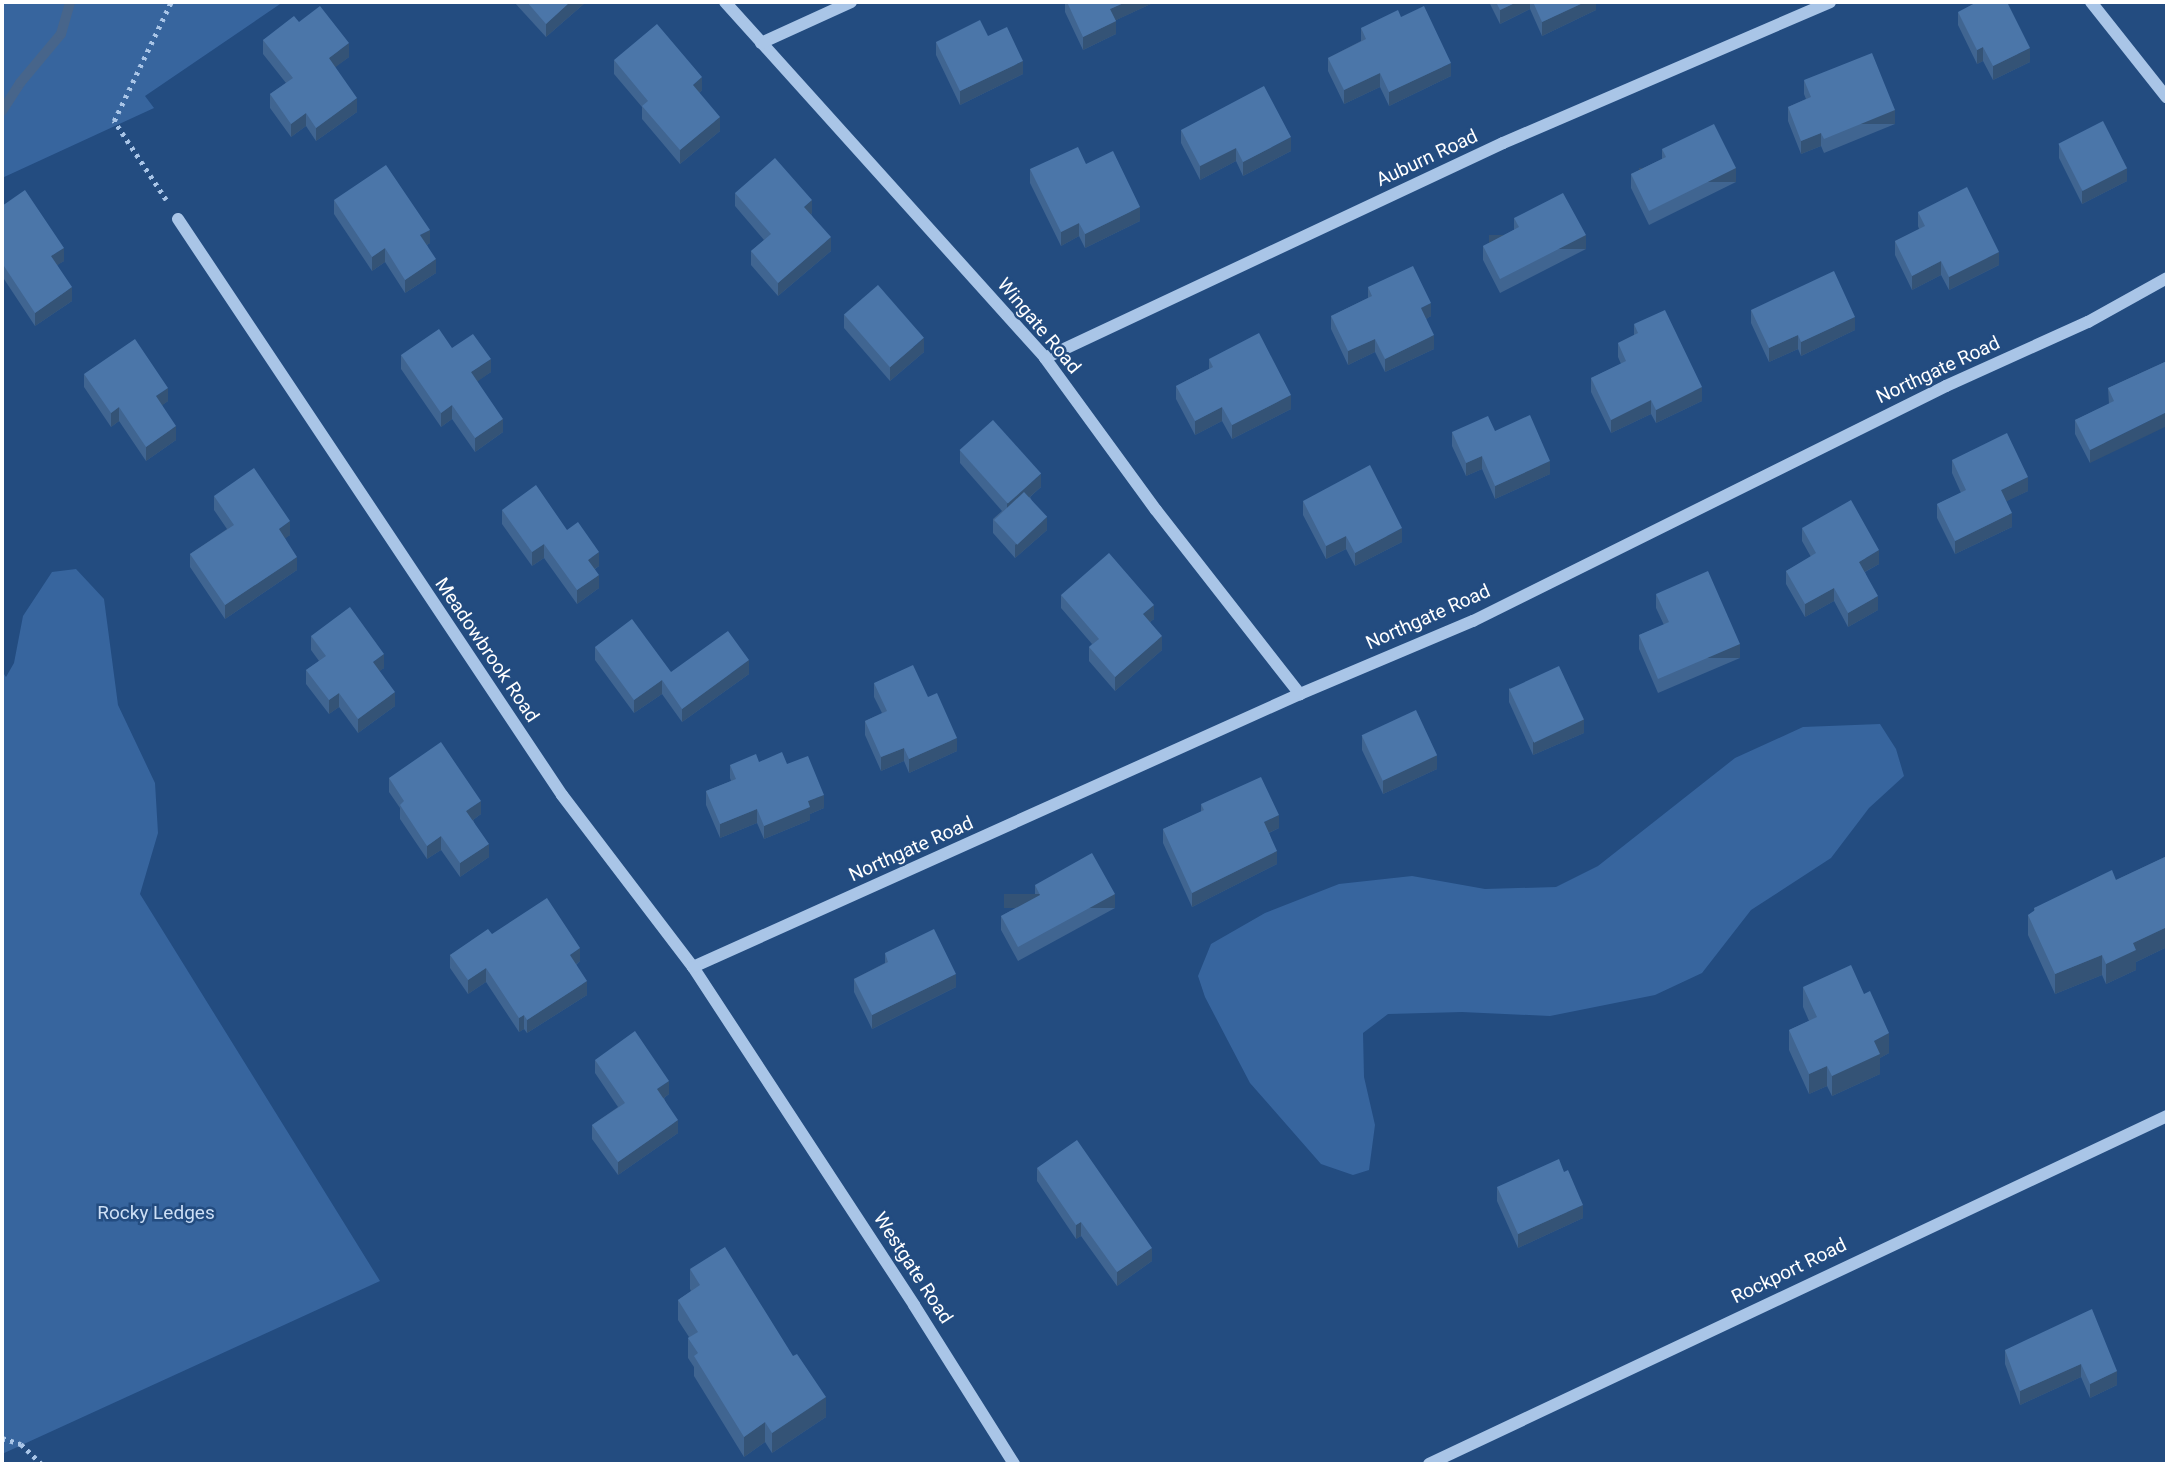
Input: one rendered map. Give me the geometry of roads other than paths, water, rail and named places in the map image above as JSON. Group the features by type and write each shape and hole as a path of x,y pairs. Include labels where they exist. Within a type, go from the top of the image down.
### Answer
{"street":[{"name":"Wingate Road","path":"725,2 1045,358 1156,510 1300,695"},
{"path":"761,43 851,2"},
{"name":"Auburn Road","path":"1045,358 1503,143 1830,2"},
{"path":"2091,2 2167,98"},
{"name":"Meadowbrook Road","path":"178,219 562,795 693,967 777,1093"},
{"name":"Northgate Road","path":"693,967 1300,695 1473,621 1946,386 2088,322 2167,278"},
{"name":"Westgate Road","path":"777,1093 1014,1464"},
{"name":"Rockport Road","path":"1429,1464 2167,1116"}],"waterway":[{"path":"2,111 20,83 61,34 70,2"}],"park label":[{"name":"Rocky Ledges","path":"156,1213"}]}
